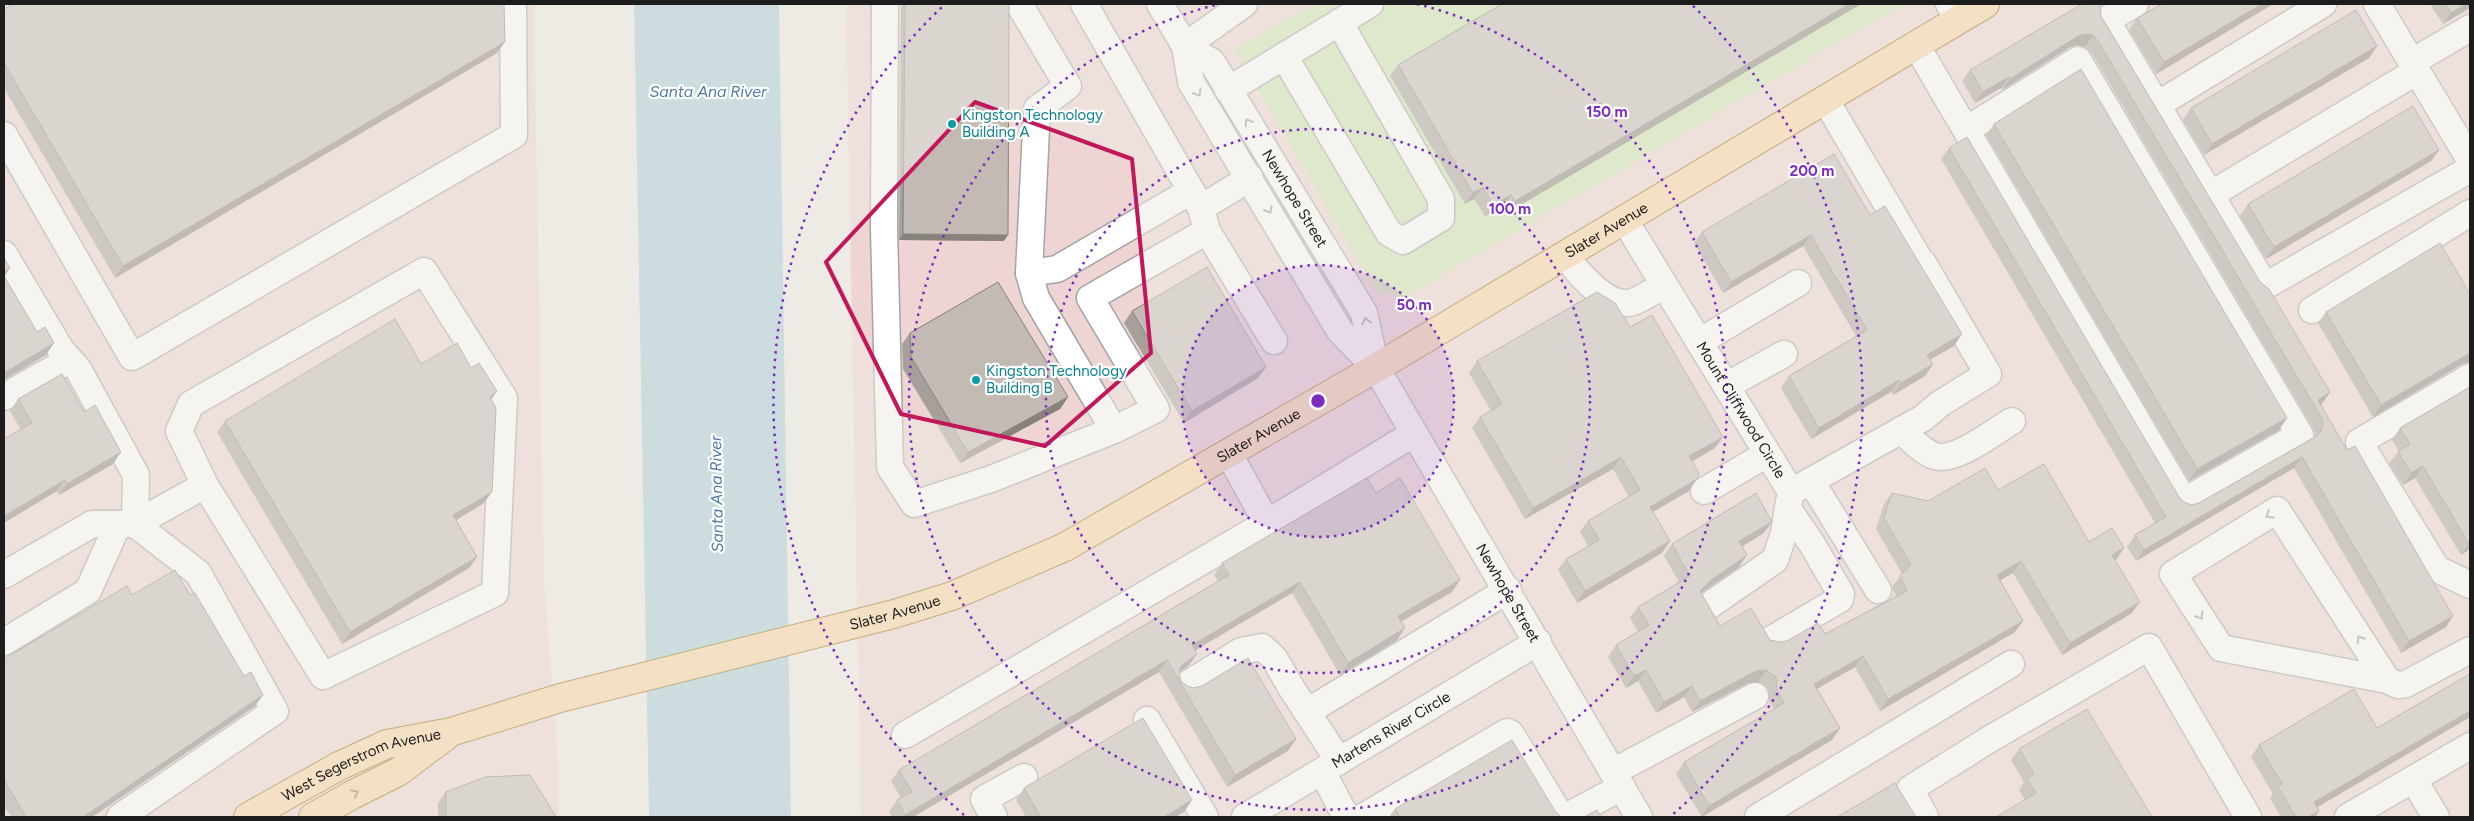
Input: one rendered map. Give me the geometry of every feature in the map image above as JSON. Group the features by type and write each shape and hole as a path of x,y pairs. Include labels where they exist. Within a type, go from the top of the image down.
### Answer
{"main road":[{"name":"Slater Avenue","path":"584,692 847,626 952,596 1065,547 1376,368 1916,45 1953,12 1986,4"},
{"name":"West Segerstrom Avenue","path":"248,817 331,770 387,744 451,732 584,692"},
{"name":"West Segerstrom Avenue","path":"313,817 398,772 451,732"}],"street":[{"path":"4,135 132,357 514,135 513,4"},
{"path":"885,4 884,229 890,467 914,504 992,479 1114,430 1156,410 1090,298 1200,210 1250,178"},
{"path":"1019,4 1068,86 1037,109 1030,273 1036,298 1114,430"},
{"path":"1084,4 1274,341"},
{"name":"Newhope Street","path":"1160,4 1185,46 1191,82 1340,331 1376,368 1413,434 1508,590 1640,817"},
{"path":"1185,46 1244,4"},
{"path":"1228,90 1370,4"},
{"path":"2134,4 2101,12 2265,286 2470,169"},
{"path":"2157,105 2323,4"},
{"path":"2377,4 2470,160"},
{"path":"1284,56 1389,233 1403,241 1441,218 1441,199 1339,22"},
{"path":"2210,195 2414,67 2470,28"},
{"path":"1916,45 2184,501 2300,434 2078,60 1966,130"},
{"name":"Newhope Street","path":"1185,46 1212,62 1364,313 1376,368"},
{"path":"1710,605 1775,560 1779,553 1797,494 1923,418 1941,403 1988,374 1825,99"},
{"path":"1030,273 1057,269 1200,210"},
{"path":"2312,310 2470,213"},
{"name":"Mount Cliffwood Circle","path":"1624,219 1767,454 1797,494"},
{"path":"4,254 61,350 78,370 136,475 126,524 88,590 4,642"},
{"path":"1564,255 1591,286 1621,303 1631,302 1664,285"},
{"path":"424,271 504,398 495,593 323,676 205,485 178,431 191,404 424,271"},
{"path":"1699,342 1798,283"},
{"path":"1726,386 1784,354"},
{"path":"4,397 69,360"},
{"path":"2470,377 2359,442 2437,569 2470,585"},
{"path":"1901,430 1926,451 1943,458 1957,454 2012,421"},
{"path":"905,735 1267,523 1413,434"},
{"path":"1229,454 1267,523"},
{"path":"1704,491 1767,454"},
{"path":"4,575 92,524 126,524 205,485"},
{"path":"1797,494 1878,590"},
{"path":"1772,639 1840,599 1841,594 1812,544 1797,494"},
{"path":"2387,680 2277,510 2173,574 2221,648 2387,680 2398,685 2406,684 2470,650"},
{"path":"120,817 275,711 198,574 126,524"},
{"path":"1307,712 1508,590"},
{"name":"Martens River Circle","path":"1244,817 1538,642"},
{"path":"1925,817 1910,789 1990,739 2149,647 2248,817"},
{"path":"1186,685 1241,651 1262,648 1274,658 1307,712 1330,766 1346,817"},
{"path":"1758,817 2011,664"},
{"path":"1363,817 1507,732 1511,734 1560,815 1565,817 1618,780 1755,696"},
{"path":"1148,720 1205,817"},
{"path":"2361,814 2413,779 2467,755"},
{"path":"994,817 984,799 1024,777"},
{"path":"2413,779 2436,817"}],"highlighted area":[{"path":"975,102 1132,159 1151,353 1045,446 901,414 826,262"}],"shaded area":[{"path":"4,4 534,4 544,580 558,759 559,817 4,817"},
{"path":"846,4 2470,4 2470,817 861,817"}],"green space":[{"path":"1314,4 1903,4 1405,297 1376,291 1235,50"}],"water":[{"name":"Santa Ana River","path":"634,4 779,4 791,817 649,817"}],"building":[{"path":"13,4 504,4 505,42 123,266 4,63 4,9"},
{"name":"Kingston Technology Building A","path":"905,4 1009,4 1008,235 903,234"},
{"path":"1502,4 1849,4 1515,201 1511,195 1493,205 1483,187 1473,193 1398,65"},
{"path":"2082,4 2100,4 2101,16 2260,282 2269,289 2330,392 2318,400 2347,450 2355,446 2453,616 2409,641 2302,457 2144,550 2135,535 2166,517 1949,148 1967,137 2179,497 2184,502 2191,505 2199,503 2315,437 2321,431 2323,423 2093,35 2085,34 2078,36 2010,79 2009,77 1983,92 1970,70"},
{"path":"2162,4 2262,4 2164,62 2137,18"},
{"path":"2445,4 2466,4 2451,13"},
{"path":"2356,10 2377,46 2212,144 2191,108"},
{"path":"2081,69 2287,418 2197,469 1994,124"},
{"path":"2413,106 2439,150 2274,247 2248,204"},
{"path":"1834,154 1870,215 1885,206 1962,334 1927,355 1933,364 1901,383 1899,380 1819,428 1789,376 1867,330 1811,235 1731,282 1702,232"},
{"path":"2440,243 2470,294 2470,353 2381,405 2326,312"},
{"path":"4,258 10,268 4,272"},
{"path":"1207,267 1266,367 1192,411 1132,311"},
{"path":"4,276 37,332 45,327 54,343 4,373"},
{"name":"Kingston Technology Building B","path":"998,282 1068,397 968,452 911,357 910,333"},
{"path":"1597,292 1615,303 1630,327 1652,315 1723,437 1689,456 1699,473 1697,479 1650,507 1670,541 1585,591 1566,559 1599,540 1588,521 1640,490 1621,457 1533,508 1480,417 1502,404 1477,361"},
{"path":"395,319 421,364 457,343 471,368 479,363 497,391 490,397 496,408 492,492 453,515 477,557 350,632 225,421"},
{"path":"62,374 84,412 95,405 121,452 67,484 65,480 4,516 4,439 32,423 18,399"},
{"path":"2470,387 2469,544 2423,466 2411,473 2398,451 2410,444 2400,428"},
{"path":"2044,464 2089,542 2112,528 2124,548 2112,555 2140,602 2070,643 2021,561 1997,575 2023,621 1888,699 1863,656 1814,684 1840,728 1709,806 1684,762 1784,703 1777,689 1776,677 1766,670 1756,671 1700,701 1692,686 1664,702 1646,670 1634,676 1616,645 1649,625 1638,607 1690,576 1672,544 1756,493 1772,522 1739,541 1747,555 1710,581 1700,591 1720,626 1751,608 1770,640 1787,641 1818,623 1825,634 1907,591 1900,576 1911,565 1884,518 1892,493 1928,501 1985,468 1998,490"},
{"path":"1367,478 1376,493 1400,478 1460,580 1398,616 1405,628 1348,663 1300,582 1192,645 1197,654 1181,666 1179,673 1181,681 1187,686 1194,688 1202,686 1248,658 1296,739 1235,775 1167,660 905,815 897,800 912,792 899,770 1229,575 1222,563"},
{"path":"175,570 190,595 195,593 244,676 251,672 263,695 83,817 26,817 4,780 4,659 127,586 132,595"},
{"path":"2470,674 2470,711 2314,802 2319,811 2308,817 2296,817 2278,787 2282,784 2259,745 2354,689 2377,728"},
{"path":"2087,709 2152,817 1996,817 2036,793 2027,778 2034,774 2019,749"},
{"path":"1143,718 1192,800 1164,817 1041,817 1024,788"},
{"path":"1512,740 1555,811 1561,817 1400,817 1395,809"},
{"path":"530,775 555,817 446,817 446,792 485,777"},
{"path":"1895,783 1916,817 1837,817"},
{"path":"1597,810 1601,817 1584,817"}],"place":[{"name":"Kingston Technology Building A","path":"952,124"},
{"name":"Kingston Technology Building B","path":"976,380"}]}
